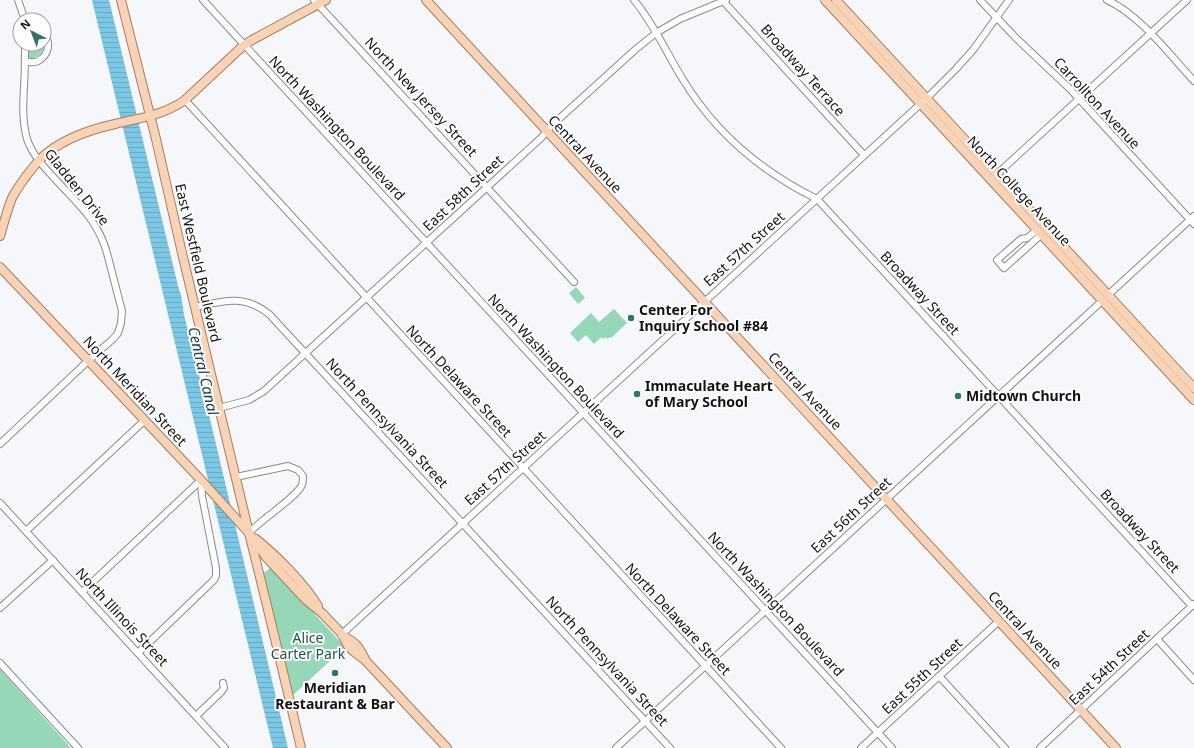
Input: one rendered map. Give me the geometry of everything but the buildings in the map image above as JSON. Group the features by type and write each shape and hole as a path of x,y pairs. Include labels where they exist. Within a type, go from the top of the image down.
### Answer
{"main road":[{"name":"East Westfield Boulevard","path":"121,0 301,748"},
{"path":"0,236 14,194 24,178 38,161 52,149 89,131 139,119 168,110 185,100 244,45 316,2 326,0"},
{"name":"Central Avenue","path":"426,0 1116,748"},
{"name":"North College Avenue","path":"825,0 1039,232 1194,388"},
{"name":"North College Avenue","path":"836,0 996,175 1194,400"},
{"name":"North Meridian Street","path":"0,268 145,420 249,533 267,548 291,573 311,595 322,613"},
{"name":"North Meridian Street","path":"249,533 262,553 306,600 322,613 342,634 358,646 365,660 447,748"},
{"path":"259,571 263,566 272,563"}],"street":[{"path":"18,0 23,12"},
{"name":"North Washington Boulevard","path":"203,0 892,748"},
{"name":"Broadway Street","path":"634,0 649,20 690,92 723,133 768,171 788,184 817,199 1193,605"},
{"name":"Carrollton Avenue","path":"980,0 1079,99 1193,220"},
{"name":"East 57th Street","path":"342,634 927,98 973,50 1009,0"},
{"path":"1107,0 1131,15 1150,33 1194,81"},
{"path":"996,175 1186,0"},
{"name":"East 58th Street","path":"220,408 256,397 264,391 306,354 636,48 656,33 680,19 725,1"},
{"name":"Broadway Terrace","path":"725,1 864,155"},
{"name":"North New Jersey Street","path":"316,2 574,282"},
{"name":"Gladden Drive","path":"0,444 88,360 115,337 122,321 122,311 108,253 102,236 92,220 38,161 29,143 24,126 23,111 26,52"},
{"path":"25,62 37,61 47,52"},
{"name":"North Delaware Street","path":"185,100 781,748"},
{"name":"East 56th Street","path":"616,748 1105,298 1193,220"},
{"path":"1030,241 1021,239 997,260 1004,268 1039,232"},
{"name":"North Pennsylvania Street","path":"195,307 227,300 244,301 254,304 271,316 670,748"},
{"path":"26,531 145,420"},
{"path":"236,478 288,466 298,470 303,476 301,486 294,494 255,526 249,533"},
{"path":"82,592 201,480"},
{"path":"138,653 214,580 216,576 216,568 202,496 201,480"},
{"name":"North Illinois Street","path":"0,503 225,748"},
{"path":"0,608 53,560"},
{"name":"East 54th Street","path":"1040,748 1193,605"},
{"name":"East 55th Street","path":"861,748 999,621"},
{"path":"1157,639 1194,680"},
{"path":"0,663 78,748"},
{"path":"939,676 1005,748"},
{"path":"196,716 221,692 224,688 223,683"}],"green space":[{"path":"28,52 42,52 34,58 28,58"},
{"path":"576,287 585,298 578,304 569,293"},
{"path":"614,309 627,323 611,338 610,337 607,339 606,337 603,339 601,337 594,344 586,335 578,342 570,333 591,313 599,322"},
{"name":"Alice Carter Park","path":"271,567 345,647 292,696 263,574"},
{"path":"0,669 71,748 0,748"}],"water":[{"name":"Central Canal","path":"92,0 109,0 181,295 184,315 288,748 273,748"}],"place":[{"name":"Center For Inquiry School #84","path":"631,318"},
{"name":"Immaculate Heart of Mary School","path":"637,394"},
{"name":"Midtown Church","path":"958,396"},
{"name":"Meridian Restaurant & Bar","path":"335,673"}]}
